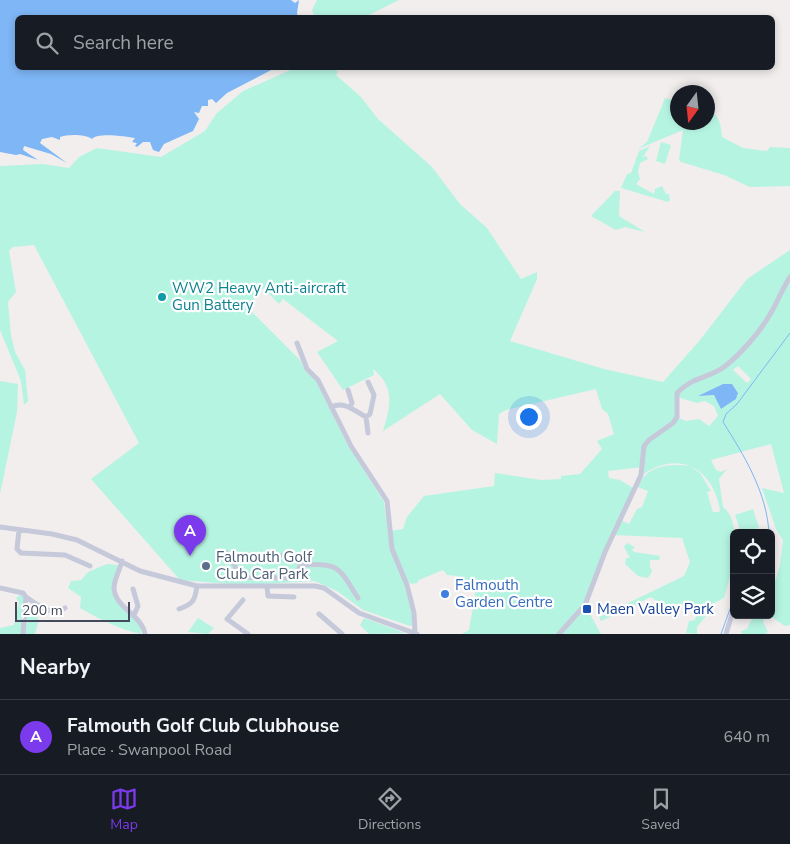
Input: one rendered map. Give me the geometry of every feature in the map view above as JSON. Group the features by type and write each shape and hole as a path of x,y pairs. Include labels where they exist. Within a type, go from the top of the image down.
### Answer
{"street":[{"path":"560,634 585,605 605,552 628,506 641,474 644,446 648,440 673,423 676,417 677,393 685,385 723,367 749,341 772,312 790,277"},
{"path":"0,527 77,540 161,578 197,586 267,587 311,585 324,588 359,613 416,634 412,604 392,549 387,501 351,446 318,380 307,369 297,343"},
{"path":"366,417 370,414 374,396 368,382"},
{"path":"348,390 352,403 350,407"},
{"path":"331,406 339,404 350,407 366,417"},
{"path":"366,417 368,433"},
{"path":"20,530 17,549 21,553 65,555 90,566"},
{"path":"227,553 236,566 237,578"},
{"path":"283,556 302,564 324,564 340,571 345,575 358,598"},
{"path":"122,561 114,588 117,598 143,624 145,634"},
{"path":"226,577 293,578 302,564"},
{"path":"179,609 190,605 195,600 197,586"},
{"path":"267,587 268,596 294,597"},
{"path":"0,588 23,593 45,610 54,612 65,608"},
{"path":"133,589 138,606 134,615"},
{"path":"23,634 26,597"},
{"path":"243,600 227,619 248,634"},
{"path":"320,614 342,634"},
{"path":"726,634 731,619"}],"green space":[{"path":"317,0 399,0 369,15 314,15 312,10"},
{"path":"290,70 336,70 338,72 336,75 361,97 378,119 432,167 460,204 487,228 521,279 537,272 537,279 510,341 604,369 663,382 700,340 747,279 790,250 790,625 785,626 774,619 775,582 780,565 783,540 776,529 762,488 784,493 771,444 711,460 716,470 721,472 727,469 719,479 723,507 730,515 734,529 730,529 730,577 724,598 710,605 709,612 697,627 697,634 686,633 689,621 695,620 696,614 703,610 706,605 675,604 666,608 651,597 601,621 599,617 684,576 690,562 682,538 614,535 621,520 629,524 637,509 642,507 648,491 638,487 647,474 659,467 688,466 668,464 654,468 641,476 643,467 608,471 609,478 620,480 635,489 605,552 585,605 601,634 560,634 583,607 557,634 462,634 469,630 477,583 469,580 466,582 457,576 447,575 443,570 419,580 417,583 412,584 405,581 392,549 390,531 403,529 407,517 424,496 494,486 495,473 541,480 561,479 561,476 580,474 602,449 597,441 614,434 608,414 602,409 596,389 506,410 499,414 497,444 472,430 440,394 383,431 388,413 389,397 385,383 380,376 373,369 374,375 343,390 317,352 338,341 283,299 279,304 263,288 247,307 300,360 305,371 316,381 346,442 384,502 390,549 405,585 413,625 410,626 363,610 337,591 315,581 243,585 180,580 91,479 139,443 34,245 13,247 9,251 16,292 8,302 11,335 15,352 25,370 28,401 24,405 21,381 0,330 0,166 43,164 69,168 79,157 97,148 161,157 205,131 216,114 243,91","holes":["738,366 751,379 747,383 733,370","723,384 732,384 738,393 736,399 721,409 714,395 700,396","677,397 697,403 705,401 714,406 718,416 709,426 699,419 686,421 677,417 674,421","651,438 646,447 643,464 644,446","691,467 701,473 710,483 716,495 719,512 713,512 707,492 711,491 700,473"]},
{"path":"665,98 670,99 670,130 683,130 638,149 647,142"},
{"path":"715,115 719,121 722,137 743,148 767,151 770,147 790,148 790,186 750,187 724,175 679,160 683,130 715,130"},
{"path":"661,142 671,145 665,164 656,161"},
{"path":"650,146 643,157 646,156 648,159 640,163 638,172 640,179 636,184 654,194 655,189 662,186 666,194 669,194 670,200 668,202 621,188 627,174 631,173 639,151"},
{"path":"615,191 620,191 619,216 645,232 625,227 616,230 591,216"},
{"path":"0,381 18,384 17,412 0,494"},
{"path":"753,509 759,528 740,529 735,515"},
{"path":"627,543 635,547 632,550 634,552 660,556 659,560 650,560 652,571 648,578 638,576 625,564 626,558 630,558 624,547"},
{"path":"107,564 118,565 114,586 116,600 141,625 141,634 109,623 80,608 81,597 68,588 71,581 81,580 88,572"},
{"path":"23,593 26,604 39,620 35,634 0,634 0,628 14,625 19,602 16,598"},
{"path":"198,618 214,628 208,634 188,632"},
{"path":"364,618 405,633 369,634 360,625"},
{"path":"752,619 764,619 763,622 768,632 765,634 742,634 741,631 747,629"}],"water":[{"path":"0,0 291,0 295,3 299,0 298,15 15,15 15,70 271,70 227,93 216,103 212,99 208,100 208,106 202,106 199,113 194,112 199,119 193,131 164,144 159,152 153,150 150,142 143,142 137,147 135,146 137,143 132,142 135,138 106,135 92,139 81,135 72,135 60,137 60,140 52,137 42,139 40,143 67,163 51,154 24,146 23,150 38,160 20,154 0,152"},
{"path":"723,384 732,384 738,393 736,399 721,409 714,395 698,396"}],"waterway":[{"path":"768,529 764,503 759,489 746,461 723,422 726,414 737,404 790,333"},
{"path":"721,634 730,609"}],"place":[{"name":"WW2 Heavy Anti-aircraft Gun Battery","path":"162,297"},
{"name":"Falmouth Golf Club Clubhouse","path":"190,556"},
{"name":"Falmouth Golf Club Car Park","path":"206,566"},
{"name":"Falmouth Garden Centre","path":"445,594"},
{"name":"Maen Valley Park","path":"587,609"}]}
